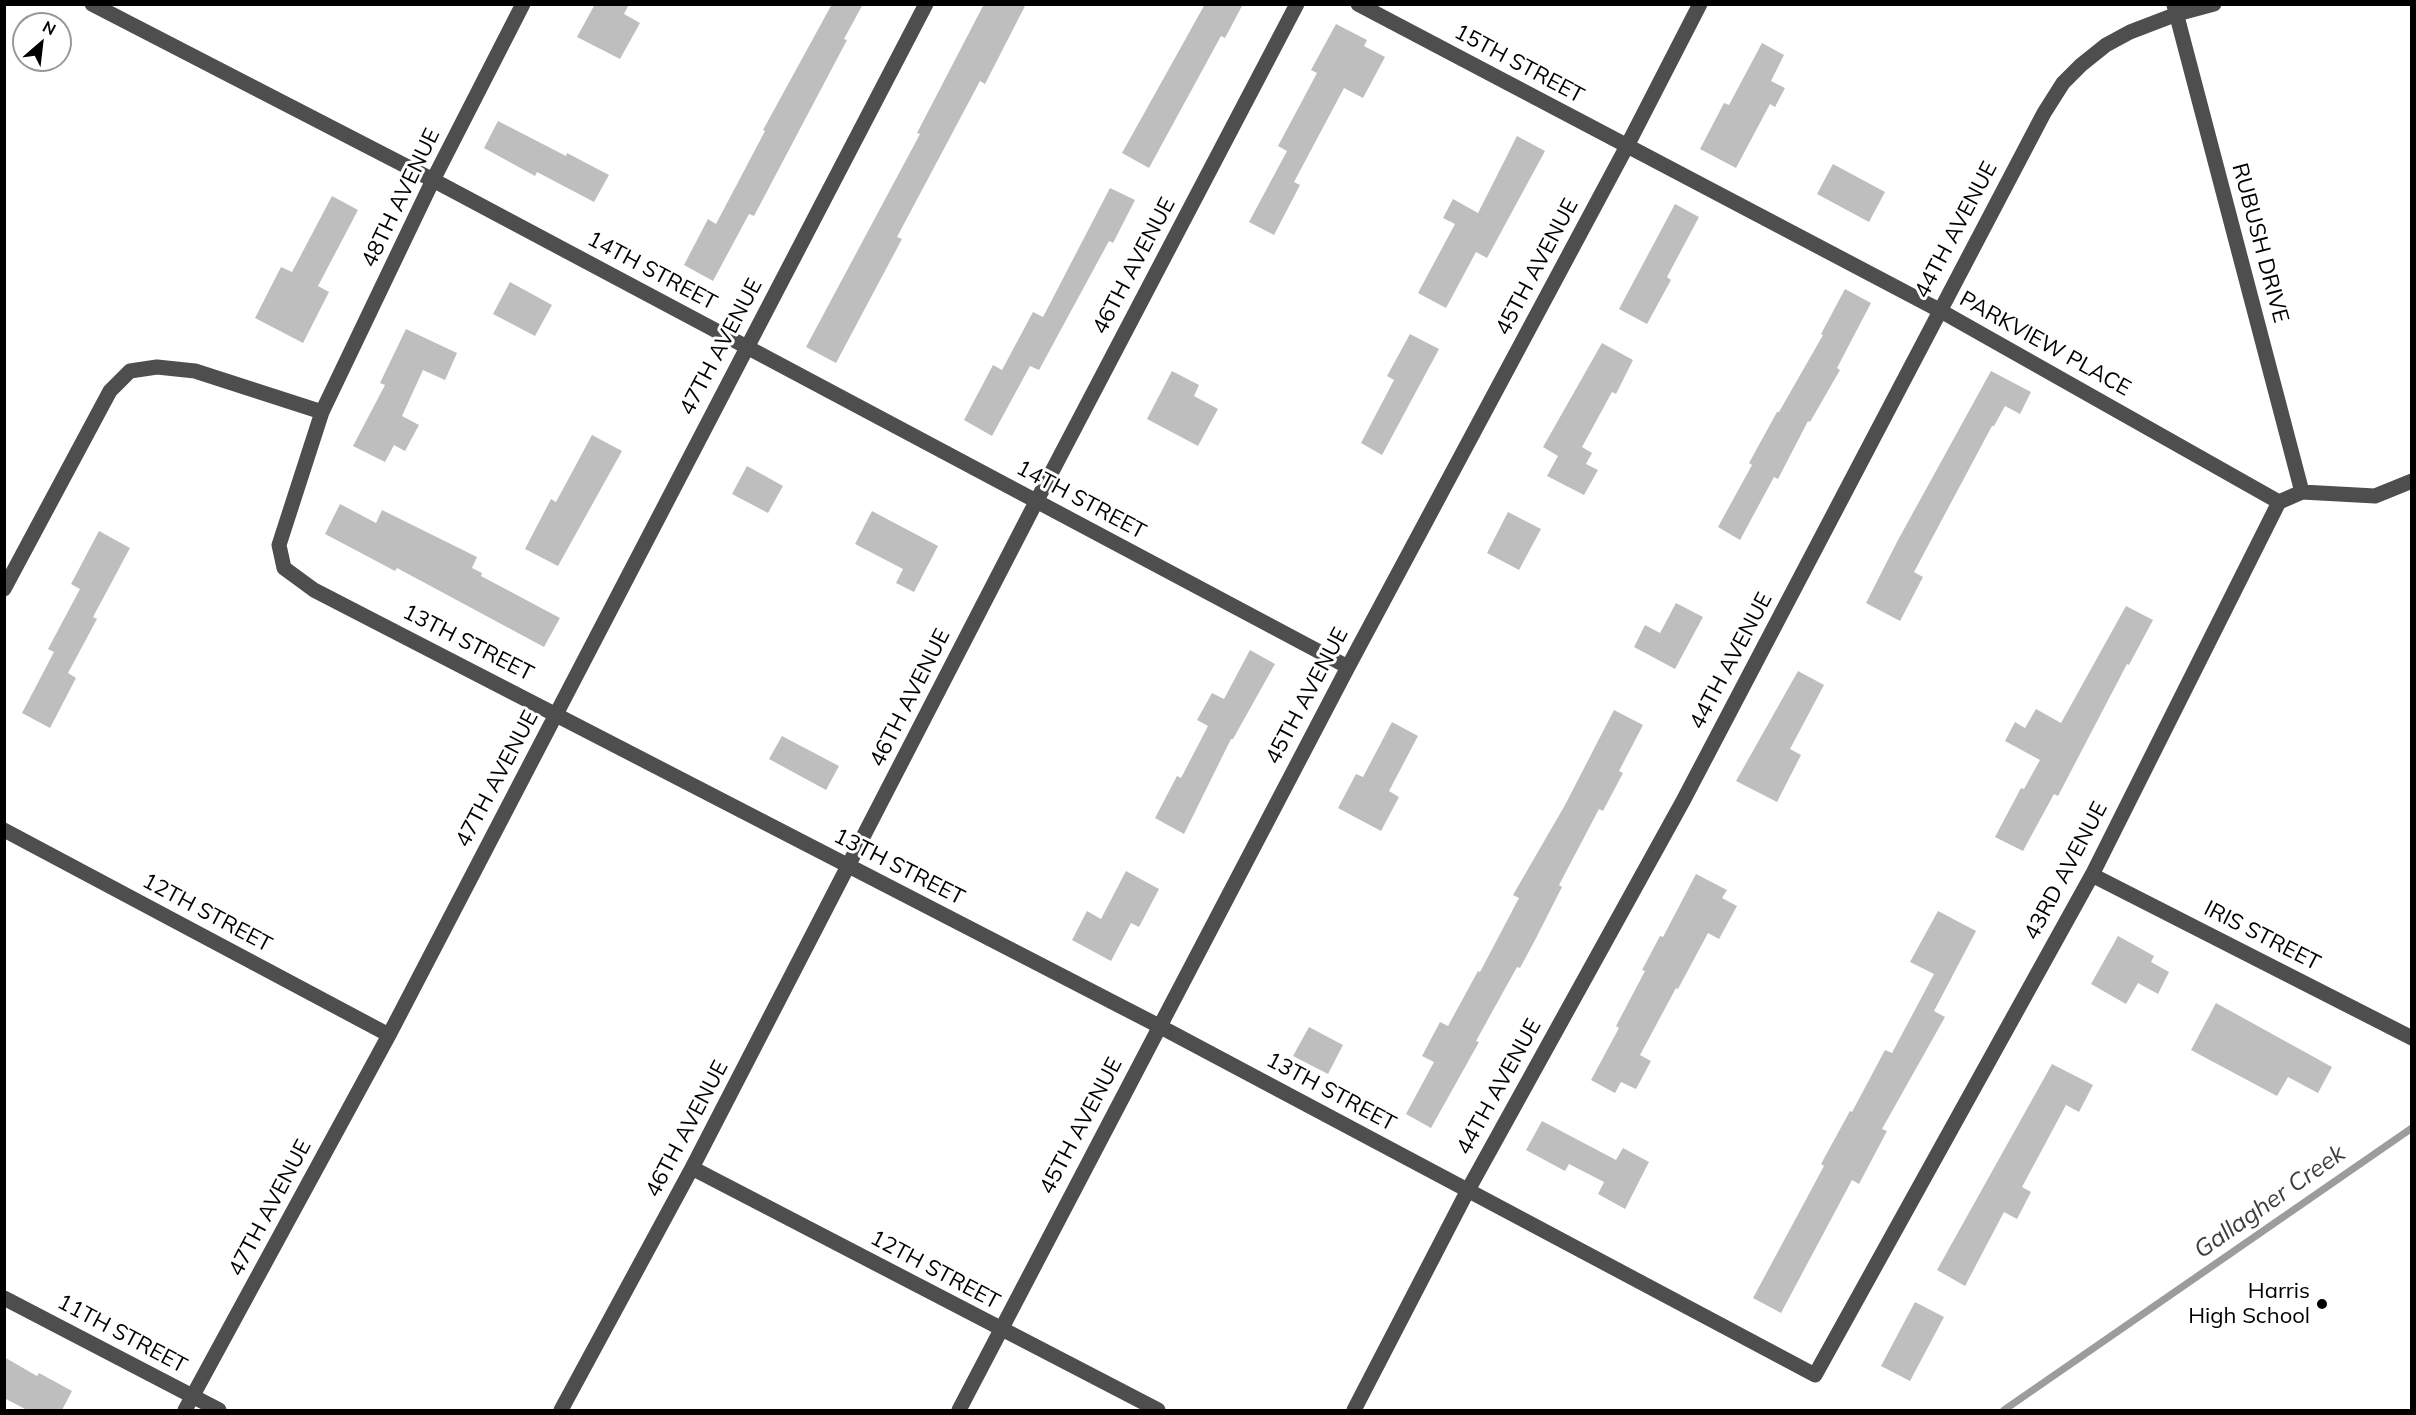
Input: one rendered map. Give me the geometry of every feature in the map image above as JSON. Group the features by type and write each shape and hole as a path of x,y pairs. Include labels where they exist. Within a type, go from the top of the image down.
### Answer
{"street":[{"name":"48TH AVENUE","path":"322,412 433,180 524,4"},
{"name":"47TH AVENUE","path":"185,1410 389,1035 926,4"},
{"name":"46TH AVENUE","path":"561,1410 692,1168 1036,502 1297,4"},
{"name":"15TH STREET","path":"1358,4 1627,146"},
{"name":"45TH AVENUE","path":"959,1410 1348,667 1627,146 1700,4"},
{"name":"44TH AVENUE","path":"1354,1410 1468,1190 1683,801 2044,113 2063,83 2106,45 2176,9 2214,4"},
{"name":"14TH STREET","path":"100,6 433,180 1348,667"},
{"name":"RUBUSH DRIVE","path":"2176,9 2302,492"},
{"name":"PARKVIEW PLACE","path":"1627,146 1939,310 2279,502"},
{"path":"4,589 110,391 130,371 158,367 195,371 322,412"},
{"name":"13TH STREET","path":"322,412 279,545 284,568 314,591 1159,1026 1815,1375"},
{"path":"2279,502 2302,492 2375,496 2412,481"},
{"name":"43RD AVENUE","path":"1815,1375 2092,875 2279,502"},
{"name":"12TH STREET","path":"4,831 389,1035"},
{"name":"IRIS STREET","path":"2092,875 2412,1038"},
{"name":"12TH STREET","path":"692,1168 999,1330 1158,1410"},
{"name":"11TH STREET","path":"4,1298 219,1410"}],"building":[{"path":"595,4 629,4 624,14 640,23 620,59 577,37"},
{"path":"832,4 863,4 844,39 847,40 754,216 749,214 713,281 684,265 708,219 716,224 765,131 763,130"},
{"path":"984,4 1026,4 985,84 980,81 897,237 902,239 836,363 806,347 920,134 917,133"},
{"path":"1205,4 1243,4 1225,38 1221,36 1149,168 1122,153"},
{"path":"1336,24 1367,40 1364,46 1385,57 1363,98 1344,88 1294,182 1300,185 1274,235 1249,222 1287,151 1278,146 1317,73 1311,70"},
{"path":"1762,43 1784,55 1771,81 1785,88 1775,107 1770,104 1736,168 1700,149 1724,103 1729,105"},
{"path":"498,121 609,175 594,202 537,172 535,176 484,148"},
{"path":"1517,136 1545,151 1487,258 1476,252 1446,308 1418,293 1455,224 1443,218 1453,199 1478,213"},
{"path":"1833,164 1885,192 1869,222 1817,194"},
{"path":"1110,188 1135,200 1113,243 1109,241 1039,370 1030,366 992,436 964,420 993,365 1002,370 1033,312 1043,317"},
{"path":"332,196 358,210 318,286 329,292 303,343 255,318 281,267 292,272"},
{"path":"1675,204 1699,217 1667,277 1671,280 1647,324 1619,309"},
{"path":"510,282 552,305 535,336 493,314"},
{"path":"1845,289 1871,303 1837,368 1840,370 1810,422 1808,421 1778,479 1774,477 1740,540 1718,527 1752,465 1749,463 1823,335 1821,334"},
{"path":"406,329 457,353 445,380 423,370 402,416 419,425 405,451 394,445 385,462 353,446 385,385 380,383"},
{"path":"1410,334 1439,349 1382,455 1361,443 1394,380 1387,376"},
{"path":"1602,343 1633,360 1616,394 1612,392 1582,447 1592,453 1586,464 1598,470 1584,495 1547,476 1558,456 1543,447"},
{"path":"1172,371 1199,385 1194,396 1218,409 1198,446 1147,419"},
{"path":"1991,371 2031,392 2020,414 2005,406 1992,426 1914,572 1923,577 1900,621 1866,603"},
{"path":"592,435 622,451 558,566 525,549 551,499 556,502"},
{"path":"747,466 783,486 768,513 732,494"},
{"path":"340,504 376,523 382,510 477,557 472,568 482,573 481,576 560,618 544,647 397,568 395,571 325,534"},
{"path":"872,511 938,546 914,592 896,583 903,569 855,544"},
{"path":"1508,512 1541,529 1519,570 1487,553"},
{"path":"99,531 130,548 93,617 97,619 68,673 76,678 50,728 22,713 54,652 48,649 80,589 71,584"},
{"path":"1676,603 1703,617 1675,669 1634,647 1645,625 1660,633"},
{"path":"2126,606 2153,620 2129,665 2127,664 2058,796 2054,794 2023,851 1995,837 2021,788 2024,789 2040,760 2005,741 2015,722 2025,728 2036,709 2061,723"},
{"path":"1250,650 1275,664 1231,739 1184,834 1155,818 1177,776 1181,778 1208,726 1197,720 1212,693 1224,699"},
{"path":"1798,671 1824,685 1790,749 1801,755 1777,802 1736,781"},
{"path":"1614,710 1643,725 1619,771 1623,773 1603,811 1599,809 1559,885 1562,887 1534,942 1520,968 1517,967 1476,1041 1479,1042 1431,1128 1406,1114 1434,1062 1422,1056 1440,1022 1448,1026 1478,971 1480,972 1519,898 1513,895 1565,805"},
{"path":"1392,722 1418,736 1389,791 1399,797 1381,831 1338,808 1356,774 1363,777"},
{"path":"782,736 839,766 826,790 769,759"},
{"path":"1126,871 1159,889 1139,927 1131,923 1111,961 1072,940 1087,911 1101,919"},
{"path":"1696,874 1727,890 1722,898 1737,906 1719,939 1708,933 1678,989 1676,988 1640,1055 1651,1061 1636,1089 1621,1082 1615,1093 1591,1080 1619,1028 1616,1026 1645,971 1642,970 1660,936 1663,937"},
{"path":"1938,911 1976,931 1934,1011 1945,1017 1882,1129 1887,1131 1859,1184 1852,1180 1781,1313 1753,1298 1824,1166 1821,1164 1850,1111 1852,1112 1885,1050 1892,1053 1934,974 1910,962"},
{"path":"2118,936 2154,956 2151,962 2169,972 2158,994 2138,983 2126,1004 2091,984"},
{"path":"2216,1003 2332,1067 2318,1093 2288,1077 2277,1096 2191,1050"},
{"path":"1309,1027 1343,1045 1328,1074 1293,1056"},
{"path":"2052,1064 2093,1085 2079,1112 2066,1105 2022,1187 2031,1192 2017,1219 2004,1212 1965,1286 1937,1270"},
{"path":"1542,1121 1616,1160 1623,1148 1649,1162 1625,1209 1598,1194 1604,1182 1569,1164 1565,1171 1526,1150"},
{"path":"1915,1302 1944,1317 1910,1381 1881,1366"},
{"path":"4,1357 37,1376 39,1373 72,1391 62,1410 27,1410 4,1398"}],"waterway":[{"name":"Gallagher Creek","path":"2004,1410 2412,1128"}],"place":[{"name":"Harris High School","path":"2322,1304"}]}
